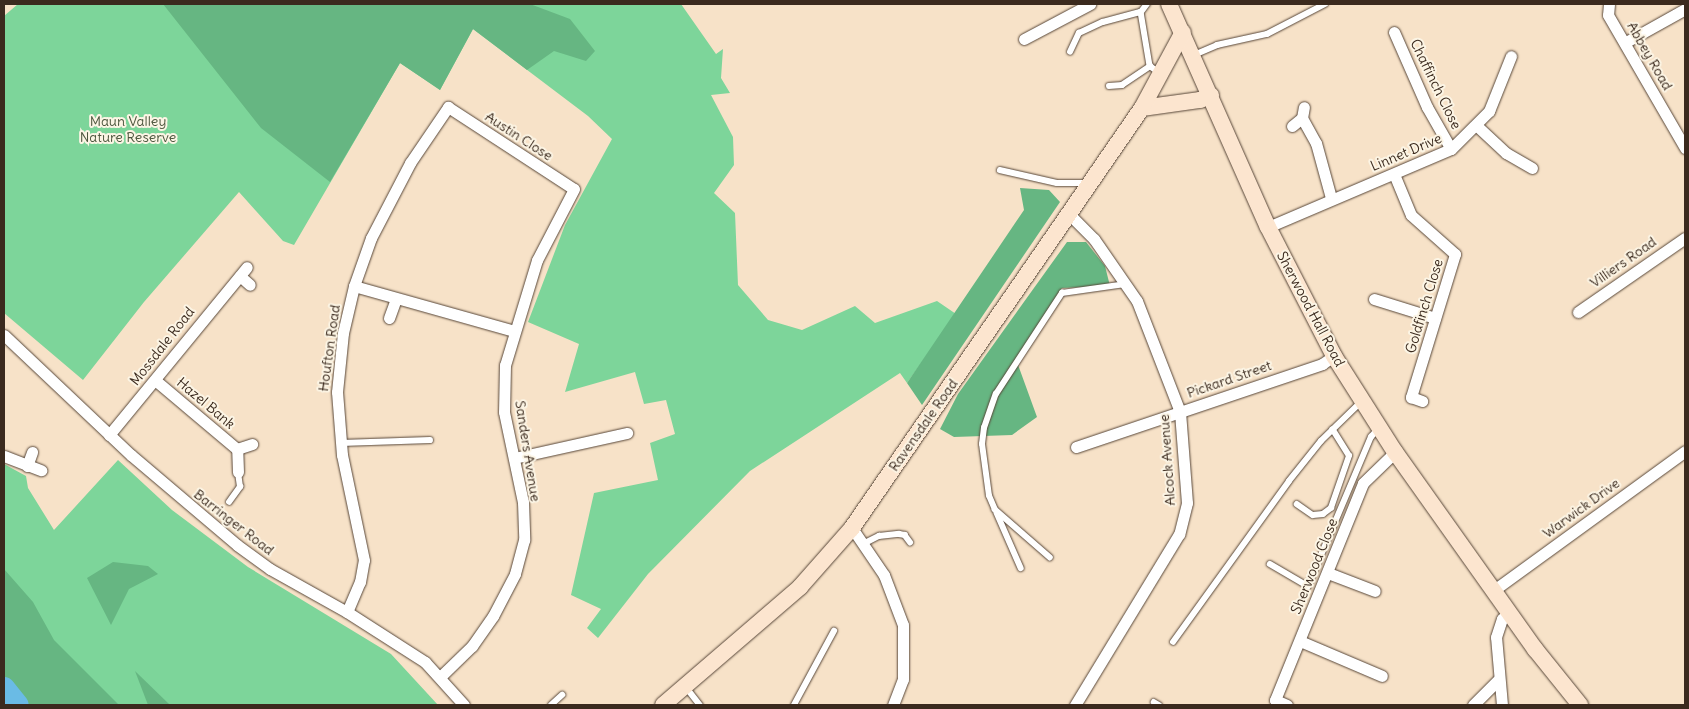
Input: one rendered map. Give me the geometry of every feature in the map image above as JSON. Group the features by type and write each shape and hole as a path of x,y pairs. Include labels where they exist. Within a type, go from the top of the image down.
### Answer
{"main road":[{"name":"Sherwood Hall Road","path":"1170,4 1268,227 1334,356 1395,452 1509,612 1580,705"},
{"name":"Ravensdale Road","path":"662,705 800,588 852,528 1070,215 1142,108 1160,68 1183,32"},
{"path":"1160,68 1194,55"},
{"path":"1142,108 1200,100 1211,95"}],"street":[{"path":"1024,39 1090,4"},
{"name":"Abbey Road","path":"1609,4 1608,15 1626,42 1685,148"},
{"path":"1626,42 1685,9"},
{"name":"Chaffinch Close","path":"1394,32 1427,107 1451,149"},
{"name":"Linnet Drive","path":"1268,227 1332,198 1451,149 1477,126 1489,112 1511,56"},
{"name":"Austin Close","path":"448,107 574,189"},
{"name":"Houfton Road","path":"347,612 360,582 364,560 341,443 337,392 343,334 354,286 371,238 410,163 448,107"},
{"path":"1292,126 1303,113 1316,143 1332,198"},
{"path":"1477,126 1506,153 1532,168"},
{"name":"Goldfinch Close","path":"1394,174 1411,215 1455,254 1411,397 1422,401"},
{"name":"Sanders Avenue","path":"441,676 472,646 493,616 515,574 524,540 523,502 504,412 505,365 537,260 574,189"},
{"name":"Alcock Avenue","path":"1070,215 1094,238 1128,284 1180,412 1187,502 1180,534 1075,705"},
{"name":"Villiers Road","path":"1578,312 1685,238"},
{"name":"Mossdale Road","path":"110,435 244,271 250,285"},
{"path":"354,286 514,331"},
{"path":"390,318 396,299"},
{"path":"1374,299 1435,318"},
{"name":"Barringer Road","path":"4,335 110,435 237,546 270,569 396,641 441,676 464,705"},
{"name":"Pickard Street","path":"1076,447 1322,364 1334,356"},
{"name":"Hazel Bank","path":"155,380 236,449 238,472"},
{"path":"514,458 627,433"},
{"name":"Hazel Bank","path":"236,449 252,444"},
{"name":"Warwick Drive","path":"1494,590 1685,451"},
{"path":"27,466 32,452"},
{"name":"Sherwood Close","path":"1287,705 1274,703 1363,483 1395,452"},
{"path":"4,456 41,470"},
{"path":"852,528 884,575 903,625 903,679 893,705"},
{"path":"1328,573 1375,591"},
{"path":"1502,705 1498,680 1496,637 1502,619 1509,612"},
{"path":"1300,641 1382,676"},
{"path":"1473,705 1498,680"}],"lane":[{"path":"1070,52 1079,33 1103,22 1141,12 1147,4"},
{"path":"1194,55 1217,45 1267,34 1324,4"},
{"path":"1110,86 1122,85 1160,68 1141,12"},
{"path":"1000,170 1057,183 1091,183"},
{"path":"1021,568 989,496 982,444 996,394 1062,294 1128,284"},
{"path":"1173,642 1289,481 1350,410 1362,402"},
{"path":"1270,564 1308,586 1371,437 1379,428"},
{"path":"1297,504 1314,515 1323,514 1331,508 1349,465 1349,456 1333,430"},
{"path":"341,443 430,440"},
{"path":"229,502 240,487 238,472"},
{"path":"995,510 1050,558"},
{"path":"863,544 880,536 899,534 905,535 910,542"},
{"path":"794,705 834,631"},
{"path":"685,685 700,705"},
{"path":"552,705 562,695"}],"green space":[{"name":"Maun Valley Nature Reserve","path":"18,4 681,4 716,54 723,49 721,78 730,93 711,95 733,137 734,165 714,193 735,213 738,285 768,320 802,330 855,306 875,323 937,301 956,314 907,383 900,373 750,471 648,574 598,638 587,628 601,609 571,595 594,493 658,480 650,443 675,434 666,400 644,404 635,372 565,392 579,344 528,322 565,225 612,139 588,116 473,29 440,90 400,63 294,245 283,241 239,192 144,302 83,380 4,313 4,16"},
{"path":"163,4 530,4 570,19 595,51 586,61 554,51 527,70 473,29 440,90 400,63 330,182 261,128"},
{"path":"1020,188 1049,190 1060,202 922,405 907,383 1024,210"},
{"path":"1067,242 1086,242 1105,266 1110,286 1062,288 1017,362 1037,417 1012,435 954,437 940,429 958,394"},
{"path":"118,460 172,510 248,567 391,654 438,705 38,705 4,664 4,464 26,476 28,488 54,530"},
{"path":"113,562 148,566 158,574 129,589 111,625 87,578"},
{"path":"4,569 33,602 54,640 119,705 4,705"},
{"path":"135,671 170,705 148,705"}],"waterway":[{"path":"4,688 18,705"}]}
